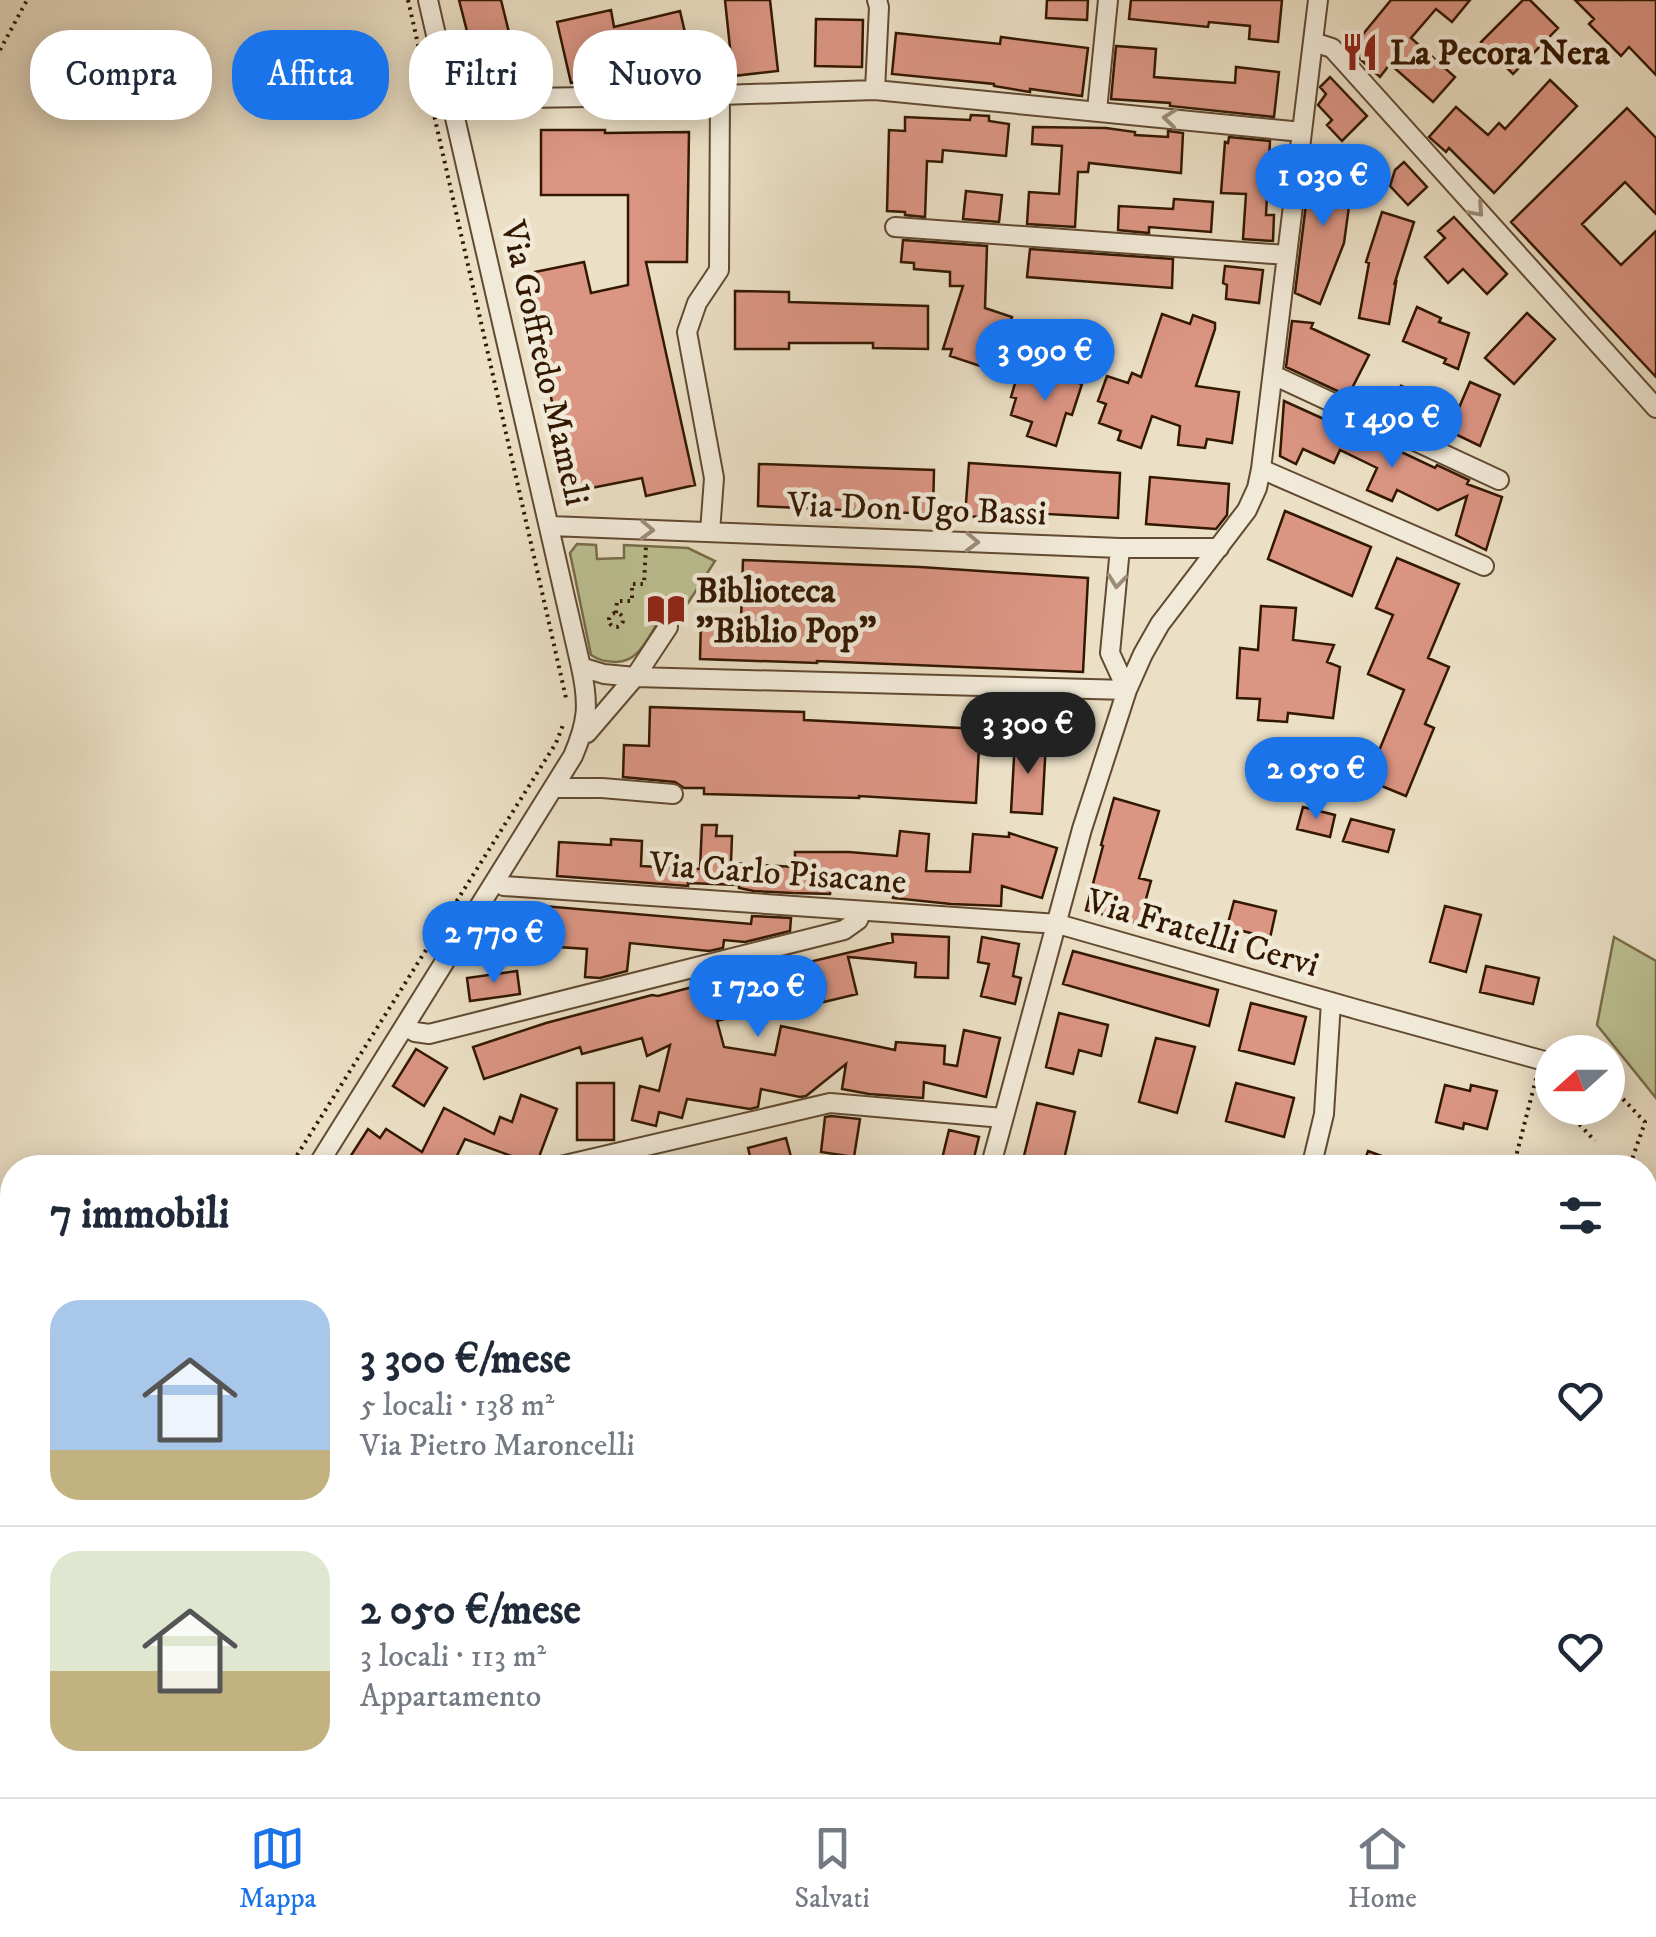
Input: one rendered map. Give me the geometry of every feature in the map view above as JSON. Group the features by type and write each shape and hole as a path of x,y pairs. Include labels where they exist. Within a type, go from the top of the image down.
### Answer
{"street":[{"name":"Via Goffredo Mameli","path":"428,0 435,30"},
{"path":"875,90 877,0"},
{"path":"1097,110 1108,0"},
{"path":"993,1155 1082,829 1127,690 1160,624 1255,494 1318,0"},
{"path":"1313,42 1332,48 1656,408"},
{"path":"737,95 875,90 1302,132"},
{"name":"Via Goffredo Mameli","path":"457,120 581,667 588,710 580,741"},
{"path":"710,532 714,478 686,332 696,302 719,270 720,120"},
{"path":"895,226 1287,256"},
{"path":"1272,375 1499,480"},
{"path":"1261,469 1484,566"},
{"name":"Via Don Ugo Bassi","path":"550,526 1120,548 1219,548"},
{"path":"1120,548 1110,653 1127,690"},
{"name":"Via Goffredo Mameli","path":"324,1155 580,741 635,677 668,627"},
{"path":"581,667 635,677 1127,690"},
{"path":"554,788 673,794"},
{"name":"Via Carlo Pisacane","path":"496,881 504,886 1058,924"},
{"path":"405,1026 429,1034 850,927 862,911"},
{"name":"Via Fratelli Cervi","path":"1058,924 1535,1065"},
{"name":"Via Fratelli Cervi","path":"1314,1155 1324,1114 1331,1002"},
{"path":"608,1155 830,1103 1003,1118"}],"path":[{"path":"0,50 27,0"},
{"path":"298,1155 556,743 569,712 408,0"},
{"path":"616,613 616,602 632,602 632,584 644,584 651,530"},
{"path":"1517,1155 1535,1094"},
{"path":"1625,1101 1646,1122 1634,1155"},
{"path":"1581,1125 1596,1140"}],"green space":[{"path":"577,544 596,545 597,559 624,558 624,545 688,548 715,561 685,603 675,625 660,619 637,654 623,661 608,661 591,655 570,553"},
{"path":"1614,937 1656,961 1656,1098 1625,1060 1625,1035 1605,1035 1597,1025"}],"building":[{"path":"459,0 501,0 508,30 467,30"},
{"path":"725,0 770,0 778,71 737,76 737,30 728,30"},
{"path":"1047,0 1088,0 1087,20 1046,18"},
{"path":"1131,0 1282,0 1278,42 1249,39 1250,26 1209,22 1208,27 1129,19"},
{"path":"1391,0 1470,0 1452,22 1436,9 1411,38 1455,77 1433,102 1390,64 1380,77 1350,50"},
{"path":"1523,0 1530,0 1558,28 1513,74 1481,42"},
{"path":"1575,0 1656,0 1656,75 1629,47 1621,56 1589,24 1594,19"},
{"path":"611,10 614,27 680,11 684,30 573,30 571,83 557,22"},
{"path":"816,19 863,20 862,67 815,66"},
{"path":"896,33 1000,44 1001,37 1088,48 1082,96 892,74"},
{"path":"1116,46 1156,49 1154,77 1235,83 1236,67 1279,72 1274,117 1111,99"},
{"path":"1330,77 1367,116 1342,141 1327,125 1332,120 1318,105 1326,94 1320,87"},
{"path":"1550,80 1577,106 1494,193 1449,148 1446,152 1429,137 1456,107 1488,135 1499,123 1505,129"},
{"path":"1627,108 1656,138 1656,214 1625,182 1582,224 1621,265 1656,231 1656,377 1511,222"},
{"path":"971,115 989,116 989,121 1009,124 1006,156 943,150 942,162 927,161 925,217 887,211 889,130 905,131 905,117 970,120"},
{"path":"1033,127 1106,128 1168,137 1168,131 1183,133 1181,173 1089,163 1088,172 1078,172 1075,227 1027,224 1029,192 1059,194 1062,146 1032,144"},
{"path":"541,130 689,132 687,262 646,262 695,485 646,496 642,478 571,492 525,274 584,262 591,293 628,285 628,195 541,195"},
{"path":"1229,137 1270,141 1266,215 1274,215 1273,241 1243,239 1246,194 1221,193 1225,142"},
{"path":"1404,162 1427,187 1408,205 1390,186 1395,170"},
{"path":"1311,164 1354,170 1344,243 1320,304 1295,293"},
{"path":"966,191 1002,195 999,222 963,219"},
{"path":"1174,199 1213,202 1211,232 1149,227 1149,233 1118,230 1119,206 1173,209"},
{"path":"1382,212 1414,222 1394,285 1389,324 1359,318 1369,263 1366,262"},
{"path":"1454,217 1507,274 1487,294 1463,269 1448,283 1425,257 1445,238 1438,231"},
{"path":"903,240 987,246 985,308 1012,317 1004,340 1012,340 1001,373 950,356 952,349 943,349 963,286 950,286 950,272 914,269 914,263 901,262"},
{"path":"1030,249 1173,259 1172,288 1027,277"},
{"path":"1225,266 1263,270 1259,303 1226,299"},
{"path":"735,291 789,292 789,302 928,306 928,349 873,348 873,343 789,343 789,349 735,349"},
{"path":"1417,307 1441,318 1439,322 1469,333 1458,369 1444,363 1446,359 1403,341"},
{"path":"1527,313 1555,339 1514,384 1485,358"},
{"path":"1162,314 1190,324 1193,315 1215,323 1196,386 1239,392 1232,443 1207,439 1205,448 1178,445 1180,426 1152,416 1141,448 1118,440 1121,431 1099,423 1106,404 1098,401 1107,376 1128,383 1132,373 1141,377"},
{"path":"1292,321 1313,323 1311,328 1369,355 1348,396 1286,367"},
{"path":"1018,373 1044,381 1046,373 1082,384 1072,415 1066,413 1056,446 1027,436 1032,422 1011,415"},
{"path":"1470,382 1500,395 1480,446 1393,404 1401,386 1458,410"},
{"path":"1284,401 1435,468 1437,465 1469,480 1467,484 1502,497 1486,550 1456,535 1467,496 1438,510 1397,490 1392,501 1367,490 1377,468 1340,450 1334,463 1303,449 1296,464 1280,456"},
{"path":"969,463 1120,473 1118,518 1030,513 1029,520 965,516"},
{"path":"759,464 934,470 933,514 758,506"},
{"path":"1150,477 1229,484 1227,515 1216,529 1146,524"},
{"path":"1285,511 1371,547 1352,596 1268,559"},
{"path":"1397,558 1459,584 1428,658 1449,667 1425,724 1434,728 1406,796 1367,780 1404,690 1368,674 1393,615 1376,608"},
{"path":"743,560 1088,578 1083,672 700,659 701,619 741,620"},
{"name":"Biblioteca \"Biblio Pop\"","path":"659,596 681,607 676,618 652,612"},
{"path":"1261,606 1296,608 1293,640 1334,645 1327,662 1340,667 1333,718 1288,713 1287,722 1258,720 1260,699 1237,698 1240,648 1258,650"},
{"path":"650,707 804,712 804,720 980,729 976,803 859,796 704,794 704,788 623,777 624,745 649,746"},
{"path":"1015,740 1046,742 1042,814 1011,812"},
{"path":"1299,750 1329,756 1327,769 1332,757 1347,760 1341,787 1293,776"},
{"path":"1114,798 1159,811 1139,878 1151,881 1139,924 1086,910"},
{"path":"1303,807 1335,815 1330,837 1297,829"},
{"path":"1351,819 1394,830 1388,852 1343,841"},
{"path":"702,825 717,825 716,836 732,836 731,863 795,867 795,852 897,856 900,831 929,834 926,871 970,872 973,834 1009,837 1009,833 1057,848 1042,898 1002,886 1001,906 893,898 894,891 831,886 830,894 793,893 754,891 739,885 688,886 557,876 559,842 611,845 611,839 642,841 641,866 700,869"},
{"path":"1234,901 1276,911 1270,938 1227,927"},
{"path":"543,906 751,924 752,916 791,918 790,931 745,942 724,940 723,948 709,951 630,943 627,971 600,978 585,977 587,949 529,945 528,952 485,950 485,925 494,925 495,920 542,922"},
{"path":"1445,906 1481,915 1466,972 1430,962"},
{"path":"892,934 949,937 948,978 915,977 916,963 848,957 857,994 824,1002 821,988 769,1001 771,1007 717,1021 724,1047 775,1055 781,1026 895,1050 896,1042 945,1046 944,1064 957,1066 964,1030 1000,1038 986,1097 924,1082 923,1098 842,1089 846,1064 806,1096 761,1089 758,1107 750,1109 687,1099 682,1118 659,1112 656,1126 632,1120 640,1086 659,1091 670,1045 647,1056 642,1038 582,1054 580,1047 484,1079 473,1047 652,995 708,983 709,986 893,942"},
{"path":"982,937 1019,944 1013,976 1021,978 1015,1004 981,996 989,964 978,962"},
{"path":"1073,951 1218,990 1209,1026 1063,984"},
{"path":"1486,966 1539,978 1533,1004 1480,992"},
{"path":"517,971 520,994 470,1001 467,978"},
{"path":"1251,1003 1306,1017 1294,1064 1239,1050"},
{"path":"1059,1013 1108,1025 1101,1056 1079,1050 1073,1074 1046,1067"},
{"path":"1156,1038 1195,1047 1177,1113 1139,1102"},
{"path":"416,1049 447,1068 424,1106 393,1086"},
{"path":"577,1083 614,1083 614,1140 577,1140"},
{"path":"1236,1083 1294,1098 1284,1137 1226,1121"},
{"path":"1445,1085 1470,1091 1471,1085 1497,1091 1487,1129 1464,1123 1463,1129 1436,1122"},
{"path":"521,1095 557,1109 540,1155 509,1155 465,1139 457,1155 351,1155 368,1129 380,1138 386,1129 422,1152 444,1108 494,1134 500,1117 512,1122"},
{"path":"1037,1103 1075,1112 1065,1155 1024,1155"},
{"path":"825,1117 860,1119 854,1155 821,1152"},
{"path":"949,1130 979,1137 975,1155 943,1155"},
{"path":"786,1138 791,1155 750,1155 748,1148"}],"place":[{"name":"La Pecora Nera","path":"1360,52"},
{"name":"Biblioteca \"Biblio Pop\"","path":"666,610"}]}
